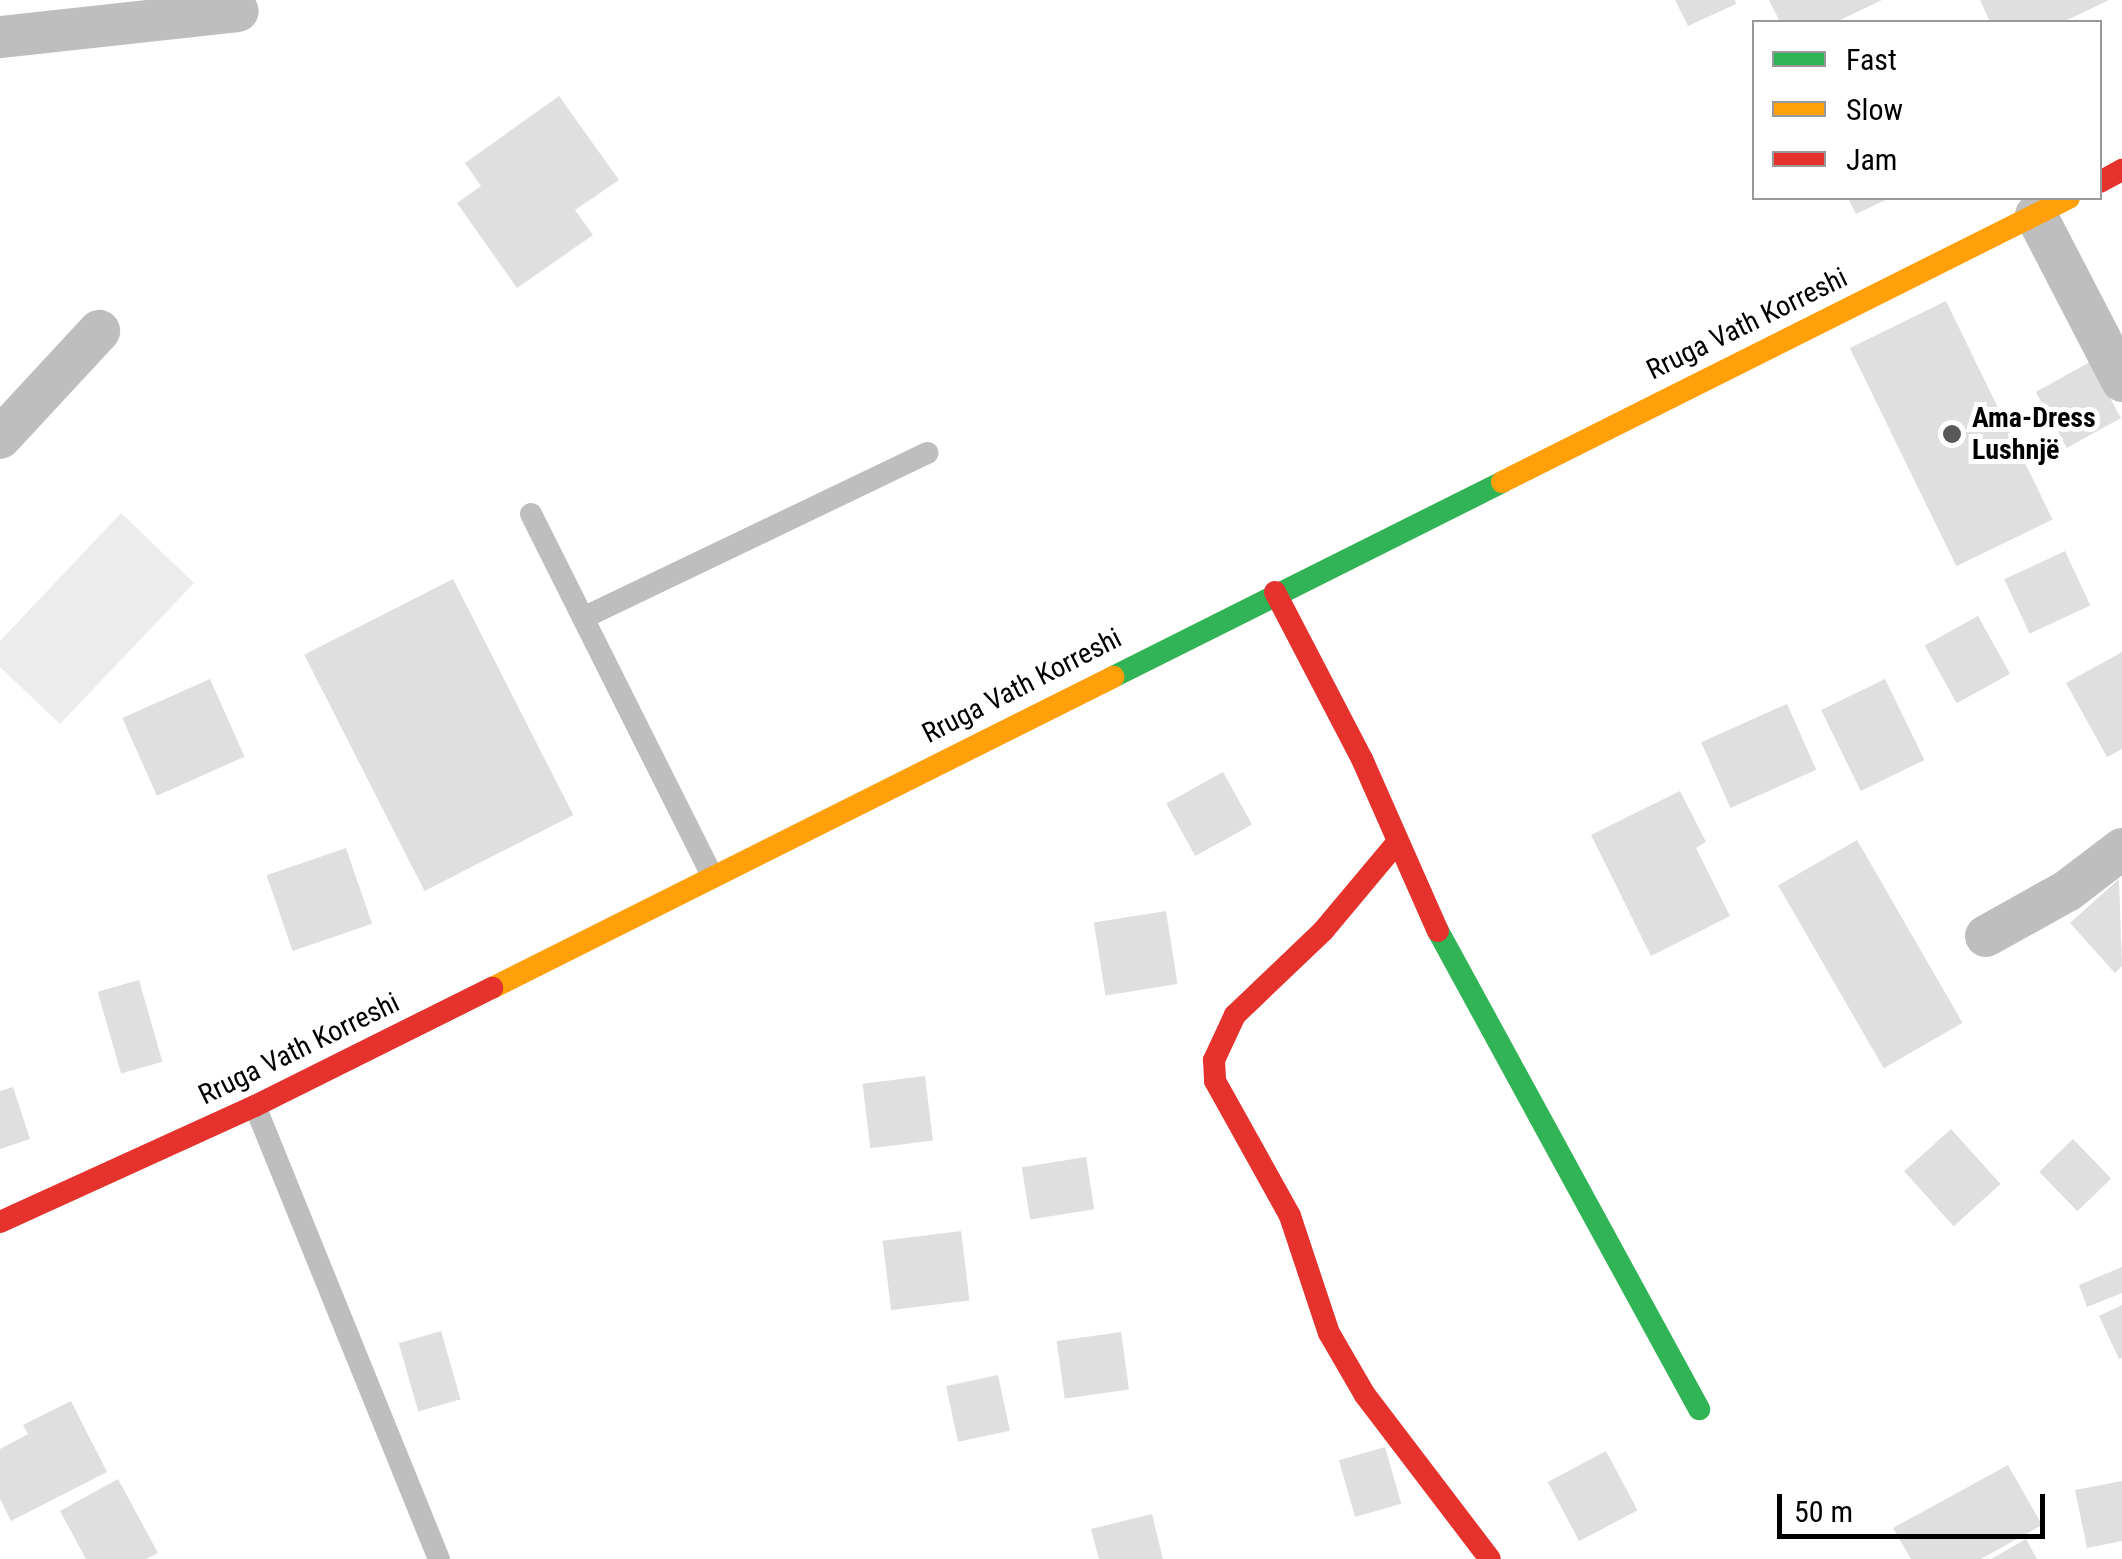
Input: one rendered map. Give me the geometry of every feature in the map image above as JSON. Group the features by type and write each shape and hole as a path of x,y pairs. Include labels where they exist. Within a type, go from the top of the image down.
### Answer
{"main road":[{"name":"Rruga Vath Korreshi","path":"0,1222 255,1106 1275,592 2053,206"},
{"path":"1275,592 1362,759 1394,845 1479,1014 1699,1410"},
{"path":"1394,845 1323,932 1235,1014 1214,1060 1215,1080 1290,1216 1329,1332 1364,1395 1490,1559"}],"street":[{"path":"0,37 135,11 238,11"},
{"path":"2053,206 2122,381"},
{"path":"0,438 99,330"},
{"path":"1986,936 2068,891 2122,849"}],"lane":[{"path":"583,618 927,454"},
{"path":"531,514 712,876"},
{"path":"255,1106 439,1559"}],"shaded area":[{"path":"121,513 194,583 60,724 0,667 0,641"}],"building":[{"path":"1675,0 1735,0 1736,4 1688,26"},
{"path":"1769,0 1882,0 1840,20 1779,20"},
{"path":"1980,0 2109,0 2067,20 1989,20"},
{"path":"559,96 619,180 575,210 593,235 517,288 457,203 481,186 465,163"},
{"path":"1849,200 1886,200 1856,214"},
{"name":"Ama-Dress Lushnjë","path":"1946,301 2053,519 1956,566 1850,348"},
{"path":"2090,362 2121,418 2067,448 2036,392"},
{"path":"2065,551 2090,605 2030,634 2004,579"},
{"path":"453,579 573,815 425,891 304,655"},
{"path":"1978,616 2010,674 1957,703 1925,646"},
{"path":"2122,652 2122,749 2107,757 2066,683"},
{"path":"210,679 245,757 157,796 122,718"},
{"path":"1885,679 1924,760 1861,791 1821,710"},
{"path":"1787,704 1816,770 1730,808 1701,742"},
{"path":"1223,772 1252,824 1195,856 1166,804"},
{"path":"1680,791 1706,842 1696,848 1730,916 1651,956 1591,835"},
{"path":"1857,840 1962,1023 1884,1068 1778,886"},
{"path":"346,848 372,924 293,951 267,875"},
{"path":"2119,879 2122,966 2115,973 2070,923"},
{"path":"1166,911 1178,984 1105,996 1094,922"},
{"path":"139,980 162,1062 121,1074 98,992"},
{"path":"925,1076 933,1141 870,1148 862,1084"},
{"path":"13,1087 30,1139 0,1149 0,1091"},
{"path":"1951,1129 2001,1184 1954,1226 1904,1171"},
{"path":"2073,1139 2111,1179 2077,1211 2039,1172"},
{"path":"1086,1157 1094,1209 1030,1220 1022,1167"},
{"path":"961,1231 970,1300 891,1310 883,1241"},
{"path":"2122,1267 2122,1293 2087,1307 2079,1285"},
{"path":"2122,1305 2122,1358 2119,1359 2099,1316"},
{"path":"441,1331 461,1399 418,1411 399,1343"},
{"path":"1121,1332 1129,1389 1065,1398 1057,1341"},
{"path":"998,1375 1010,1431 958,1442 946,1386"},
{"path":"71,1401 107,1472 11,1521 0,1499 0,1449 28,1434 23,1425"},
{"path":"1385,1447 1401,1504 1355,1517 1339,1460"},
{"path":"1606,1451 1637,1510 1579,1541 1548,1482"},
{"path":"2008,1465 2042,1525 1981,1559 1911,1559 1893,1528"},
{"path":"118,1479 158,1553 146,1559 86,1559 60,1511"},
{"path":"2122,1481 2122,1541 2087,1548 2075,1490"},
{"path":"1152,1514 1163,1559 1099,1559 1091,1529"},
{"path":"2026,1539 2037,1559 1991,1559"}],"traffic: fast":[{"path":"1113,677 1502,482"},
{"path":"1438,931 1699,1409"}],"traffic: slow":[{"path":"1502,482 2065,200"},
{"path":"492,988 1113,677"}],"traffic: jam":[{"path":"2102,181 2122,170"},
{"path":"1275,592 1362,759 1438,931"},
{"path":"1395,845 1323,931 1235,1015 1214,1060 1215,1081 1290,1216 1329,1333 1365,1395 1490,1559"},
{"path":"0,1222 255,1106 492,988"}],"place":[{"name":"Ama-Dress Lushnjë","path":"1952,434"}]}
